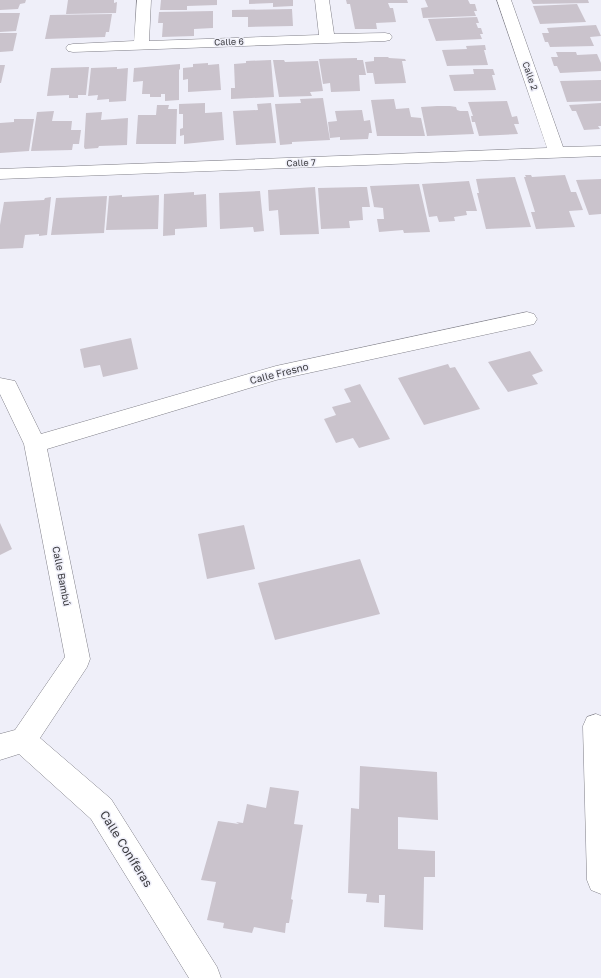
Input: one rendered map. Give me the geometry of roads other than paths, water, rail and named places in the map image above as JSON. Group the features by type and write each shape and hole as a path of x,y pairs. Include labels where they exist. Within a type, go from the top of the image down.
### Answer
{"street":[{"path":"141,45 144,0"},
{"path":"322,0 327,39"},
{"name":"Calle 2","path":"504,0 557,153"},
{"name":"Calle 6","path":"73,48 385,37"},
{"name":"Calle 7","path":"0,174 601,151"},
{"name":"Calle Fresno","path":"35,444 276,373 527,319"},
{"name":"Calle Bambú","path":"0,386 8,386 35,444 78,660 11,744"},
{"path":"596,726 601,880"},
{"name":"Calle Coníferas","path":"11,744 101,809 206,978"}]}
